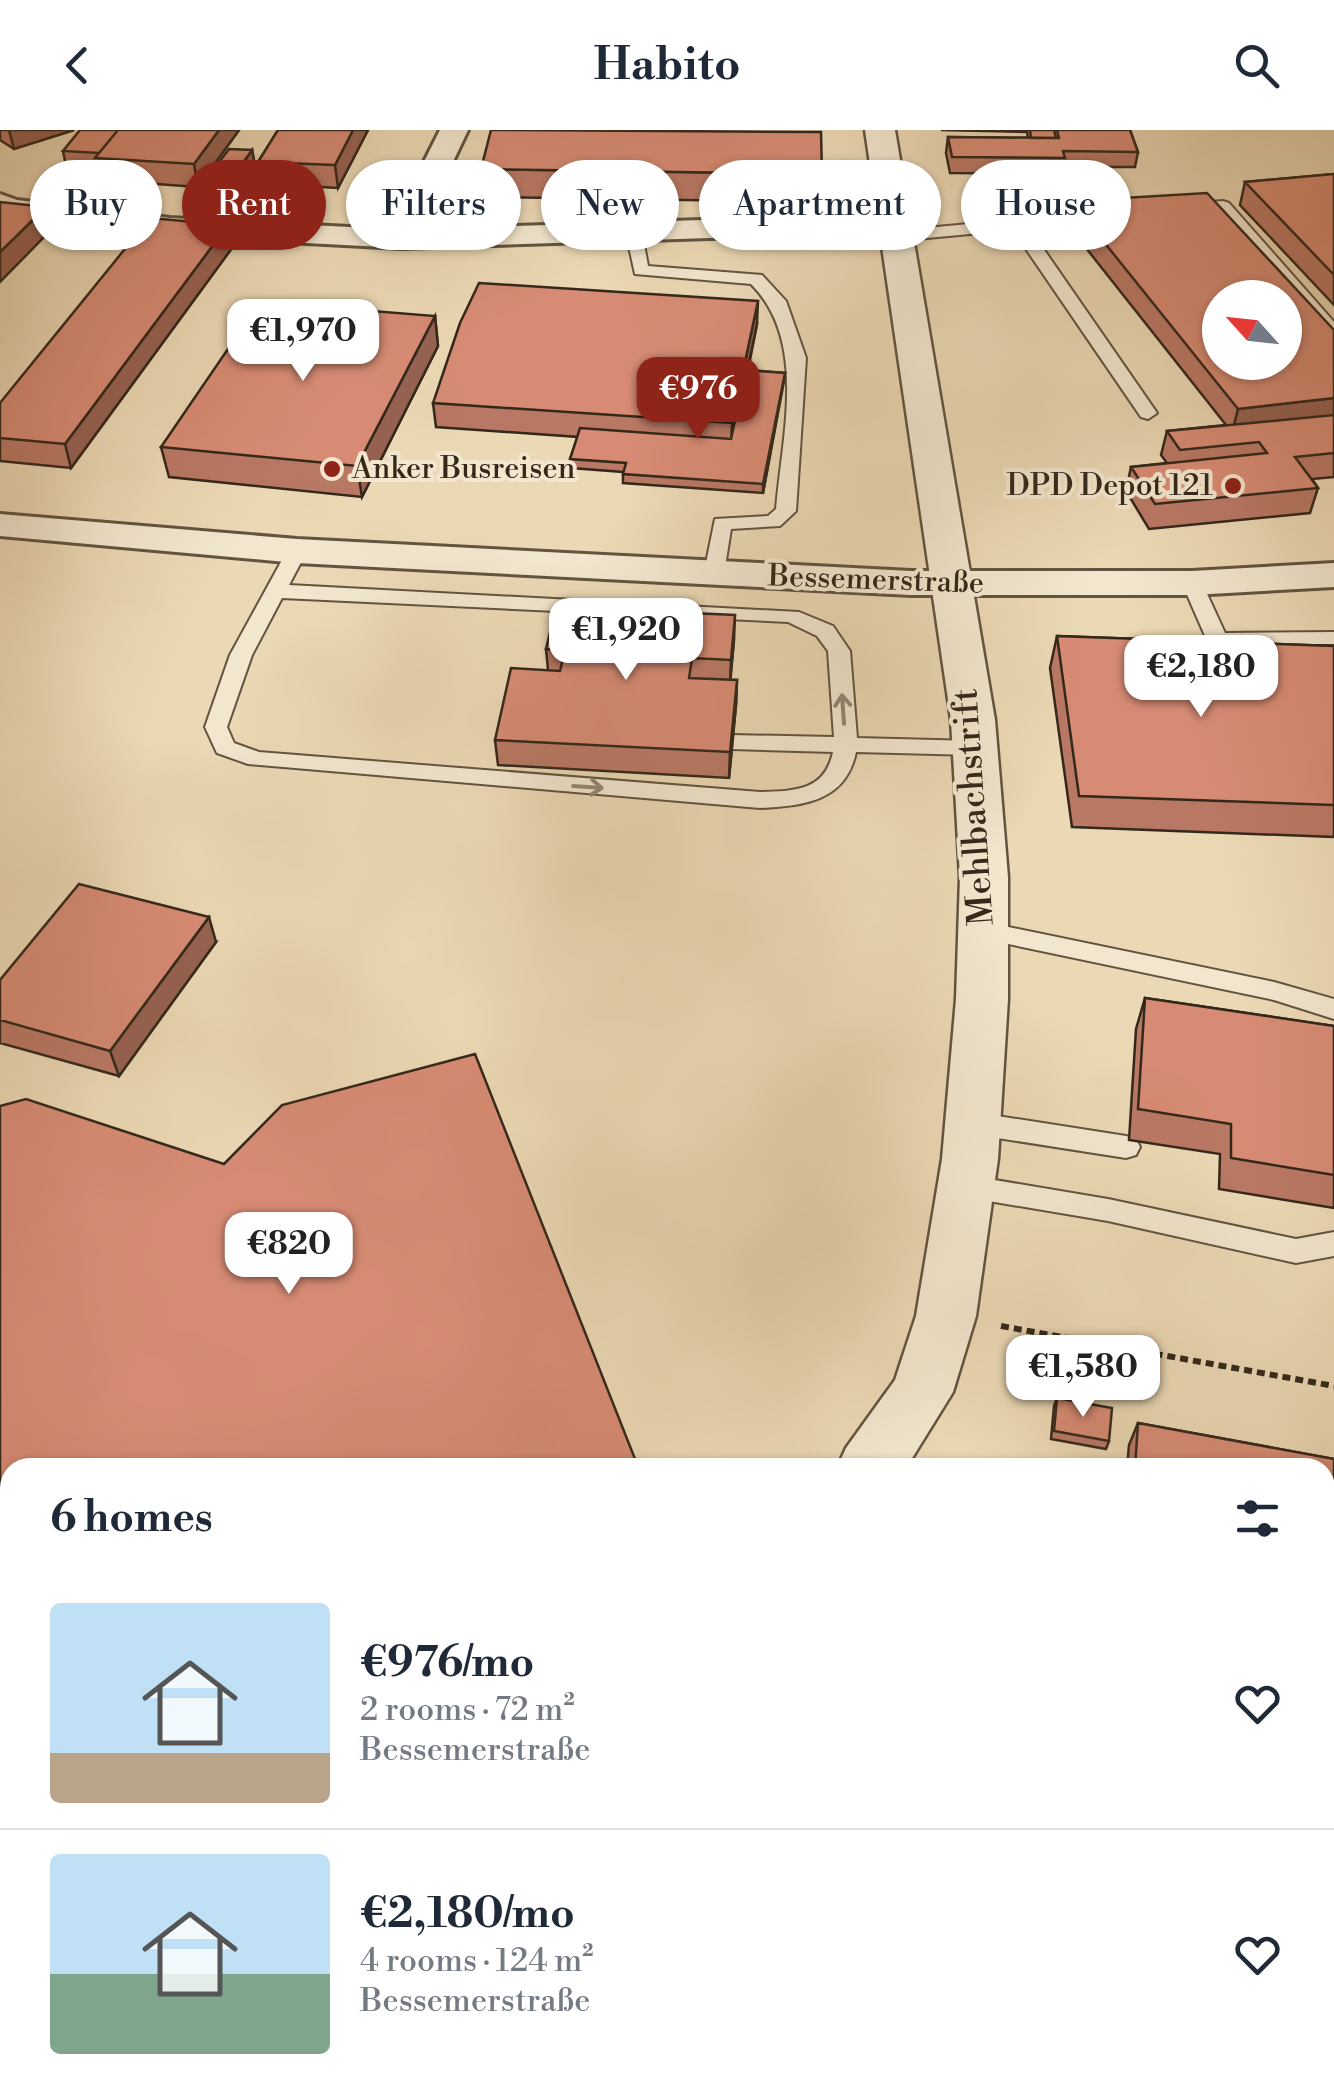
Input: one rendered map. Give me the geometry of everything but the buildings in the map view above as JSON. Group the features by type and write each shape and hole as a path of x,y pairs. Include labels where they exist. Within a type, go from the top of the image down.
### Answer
{"street":[{"path":"439,160 454,130"},
{"name":"Mehlbachstrift","path":"880,130 884,160"},
{"path":"0,203 11,208 285,241 346,240"},
{"name":"Mehlbachstrift","path":"876,1458 922,1392 946,1316 966,1186 984,931 975,748 898,250"},
{"name":"Bessemerstraße","path":"0,525 297,551 949,584 1192,582 1334,575"}],"lane":[{"path":"1166,210 1222,206 1334,333"},
{"path":"637,250 641,270 756,279 778,301 797,358 786,511 772,522 722,523 714,573"},
{"path":"1036,250 1148,412"},
{"path":"276,592 792,616 825,630 839,651 846,746 841,769 825,789 796,799 760,800 256,758 225,748 216,728 241,655 297,551"},
{"path":"1192,582 1217,640 1334,638"},
{"path":"732,742 975,748"},
{"path":"984,931 1274,990 1334,1009"},
{"path":"972,1123 1126,1148"},
{"path":"966,1186 1108,1210 1296,1251 1334,1244"}],"path":[{"path":"946,1316 1334,1386"}],"place":[{"name":"Anker Busreisen","path":"332,469"},
{"name":"DPD Depot 121","path":"1233,486"}]}
